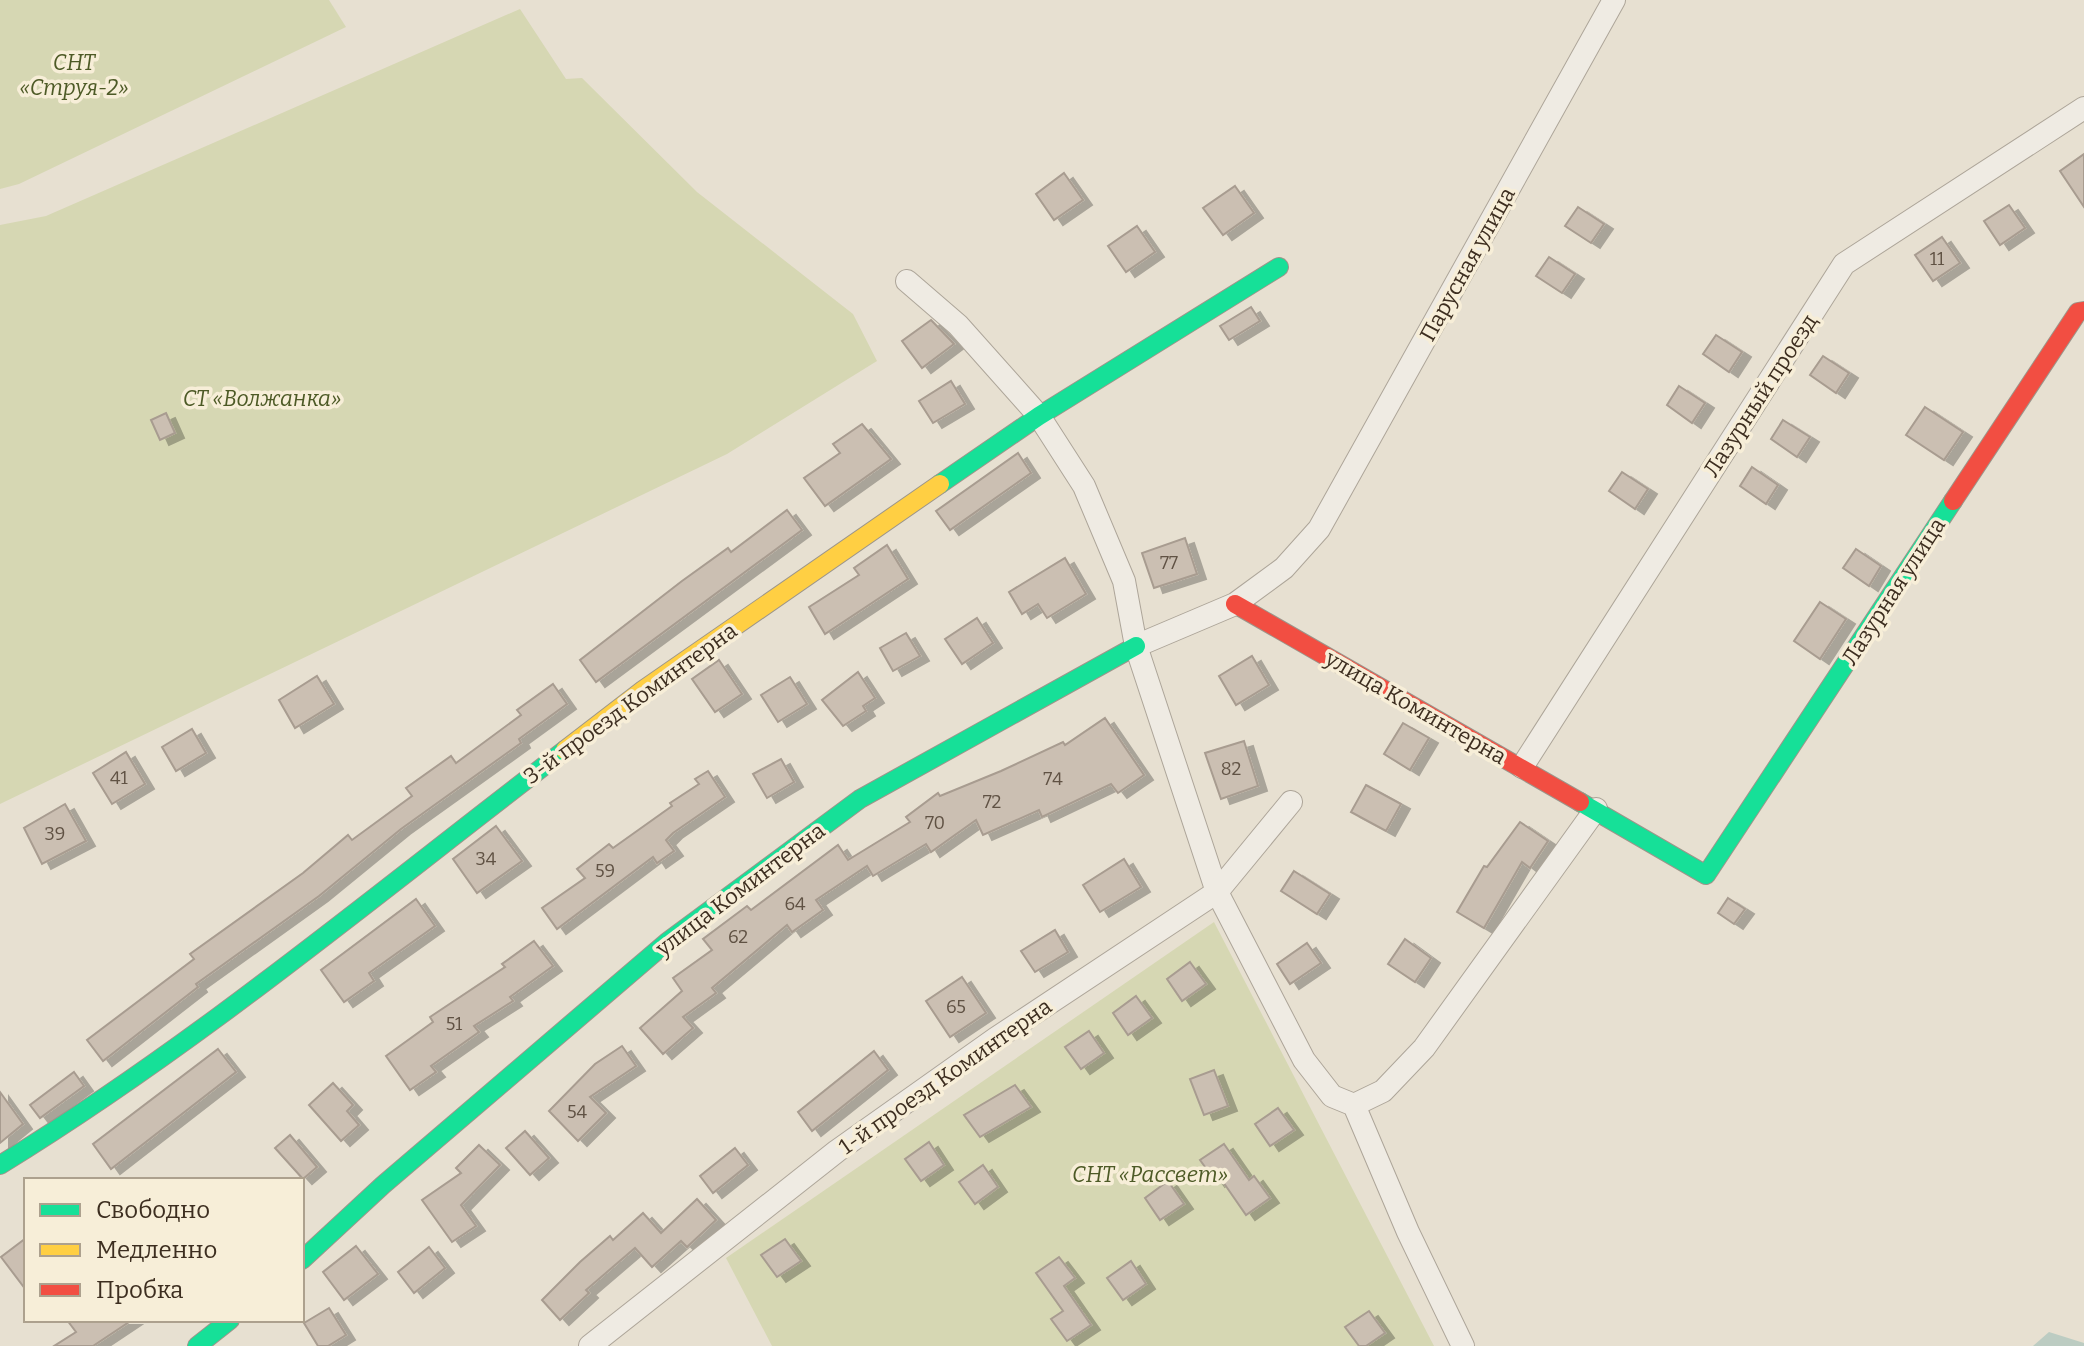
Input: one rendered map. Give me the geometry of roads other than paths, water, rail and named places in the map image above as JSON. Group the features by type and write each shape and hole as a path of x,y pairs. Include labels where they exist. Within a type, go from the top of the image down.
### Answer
{"street":[{"name":"Парусная улица","path":"1319,529 1614,0"},
{"name":"Лазурный проезд","path":"1522,767 1844,264 2084,108"},
{"name":"3-й проезд Коминтерна","path":"0,1165 73,1120 159,1059 643,690 1039,416 1279,267"},
{"path":"907,281 958,325 1039,416 1084,486 1118,568 1136,646 1217,892 1304,1060 1332,1096 1354,1105 1408,1232 1463,1346"},
{"name":"Лазурная улица","path":"1706,875 2078,312 2084,311"},
{"name":"улица Коминтерна","path":"304,1258 383,1185 667,942 860,799 1136,646 1235,604 1284,568 1319,529"},
{"name":"улица Коминтерна","path":"1235,604 1706,875"},
{"name":"1-й проезд Коминтерна","path":"590,1346 837,1151 995,1039 1217,892 1291,802"},
{"path":"1354,1105 1383,1091 1424,1048 1596,809"},
{"path":"197,1346 227,1322"}],"park label":[{"name":"СНТ «Струя-2»","path":"74,74"},
{"name":"СТ «Волжанка»","path":"262,398"},
{"name":"СНТ «Рассвет»","path":"1150,1174"}]}
